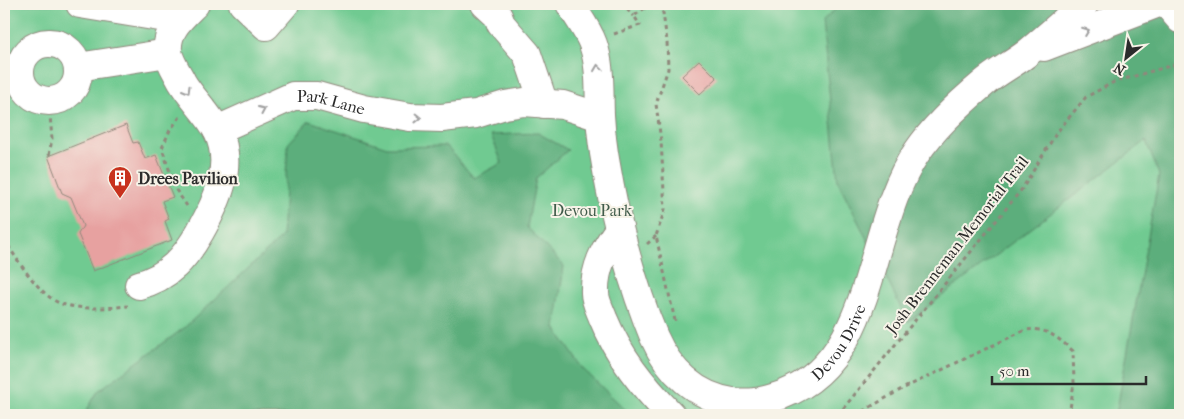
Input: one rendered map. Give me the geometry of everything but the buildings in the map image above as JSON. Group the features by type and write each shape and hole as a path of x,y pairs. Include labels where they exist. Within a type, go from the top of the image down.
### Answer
{"street":[{"path":"80,4 187,12"},
{"path":"243,4 266,26 285,4"},
{"path":"485,4 498,16 501,24 527,54 544,104"},
{"path":"570,4 591,40 597,57 600,79 600,117 606,166 619,229 602,255 597,271 596,302 614,345 630,369 671,415"},
{"name":"Devou Drive","path":"619,229 654,338 679,376 706,396 745,404 762,402 793,391 807,382 831,358 855,320 894,196 914,155 949,116 985,82 1024,55 1084,4"},
{"name":"Devou Drive","path":"1024,55 1156,4"},
{"path":"1167,4 1180,19"},
{"path":"138,294 162,277 186,256 215,206 223,178 226,154 217,130 191,97 168,53 169,33 187,12"},
{"path":"42,43 61,45 75,58 78,67 78,77 69,94 51,101 12,91 21,62 26,53 42,43"},
{"path":"78,67 168,53"},
{"name":"Park Lane","path":"217,130 293,96 317,96 364,109 410,117 442,118 476,114 518,103 563,105 600,117"}],"path":[{"path":"620,32 640,25 634,16 621,4"},
{"path":"634,16 650,4"},
{"path":"659,4 663,13 667,41 668,69 656,104 661,141 665,209 656,236 676,322"},
{"name":"Josh Brenneman Memorial Trail","path":"838,415 1022,189 1057,132 1086,97 1114,82 1180,63"},
{"path":"182,114 170,130 162,148 180,198 186,206 192,208"},
{"path":"49,155 52,139 50,115"},
{"path":"164,176 170,174"},
{"path":"4,239 18,263 44,290 61,304 110,308 138,294"},
{"path":"856,415 902,389 1025,330 1039,328 1056,336 1073,351 1074,383 1069,415"}],"green space":[{"name":"Devou Park","path":"4,4 1180,4 1180,415 4,415"},
{"path":"841,4 1180,4 1180,415 1116,415 1159,175 1146,141 908,322 838,181 822,22"},
{"path":"309,121 387,147 446,146 474,178 502,163 491,135 538,133 568,150 536,178 527,227 564,266 555,328 583,369 631,415 84,415 98,391 184,328 282,237 288,144"}],"place":[{"name":"Drees Pavilion","path":"120,199"}]}
